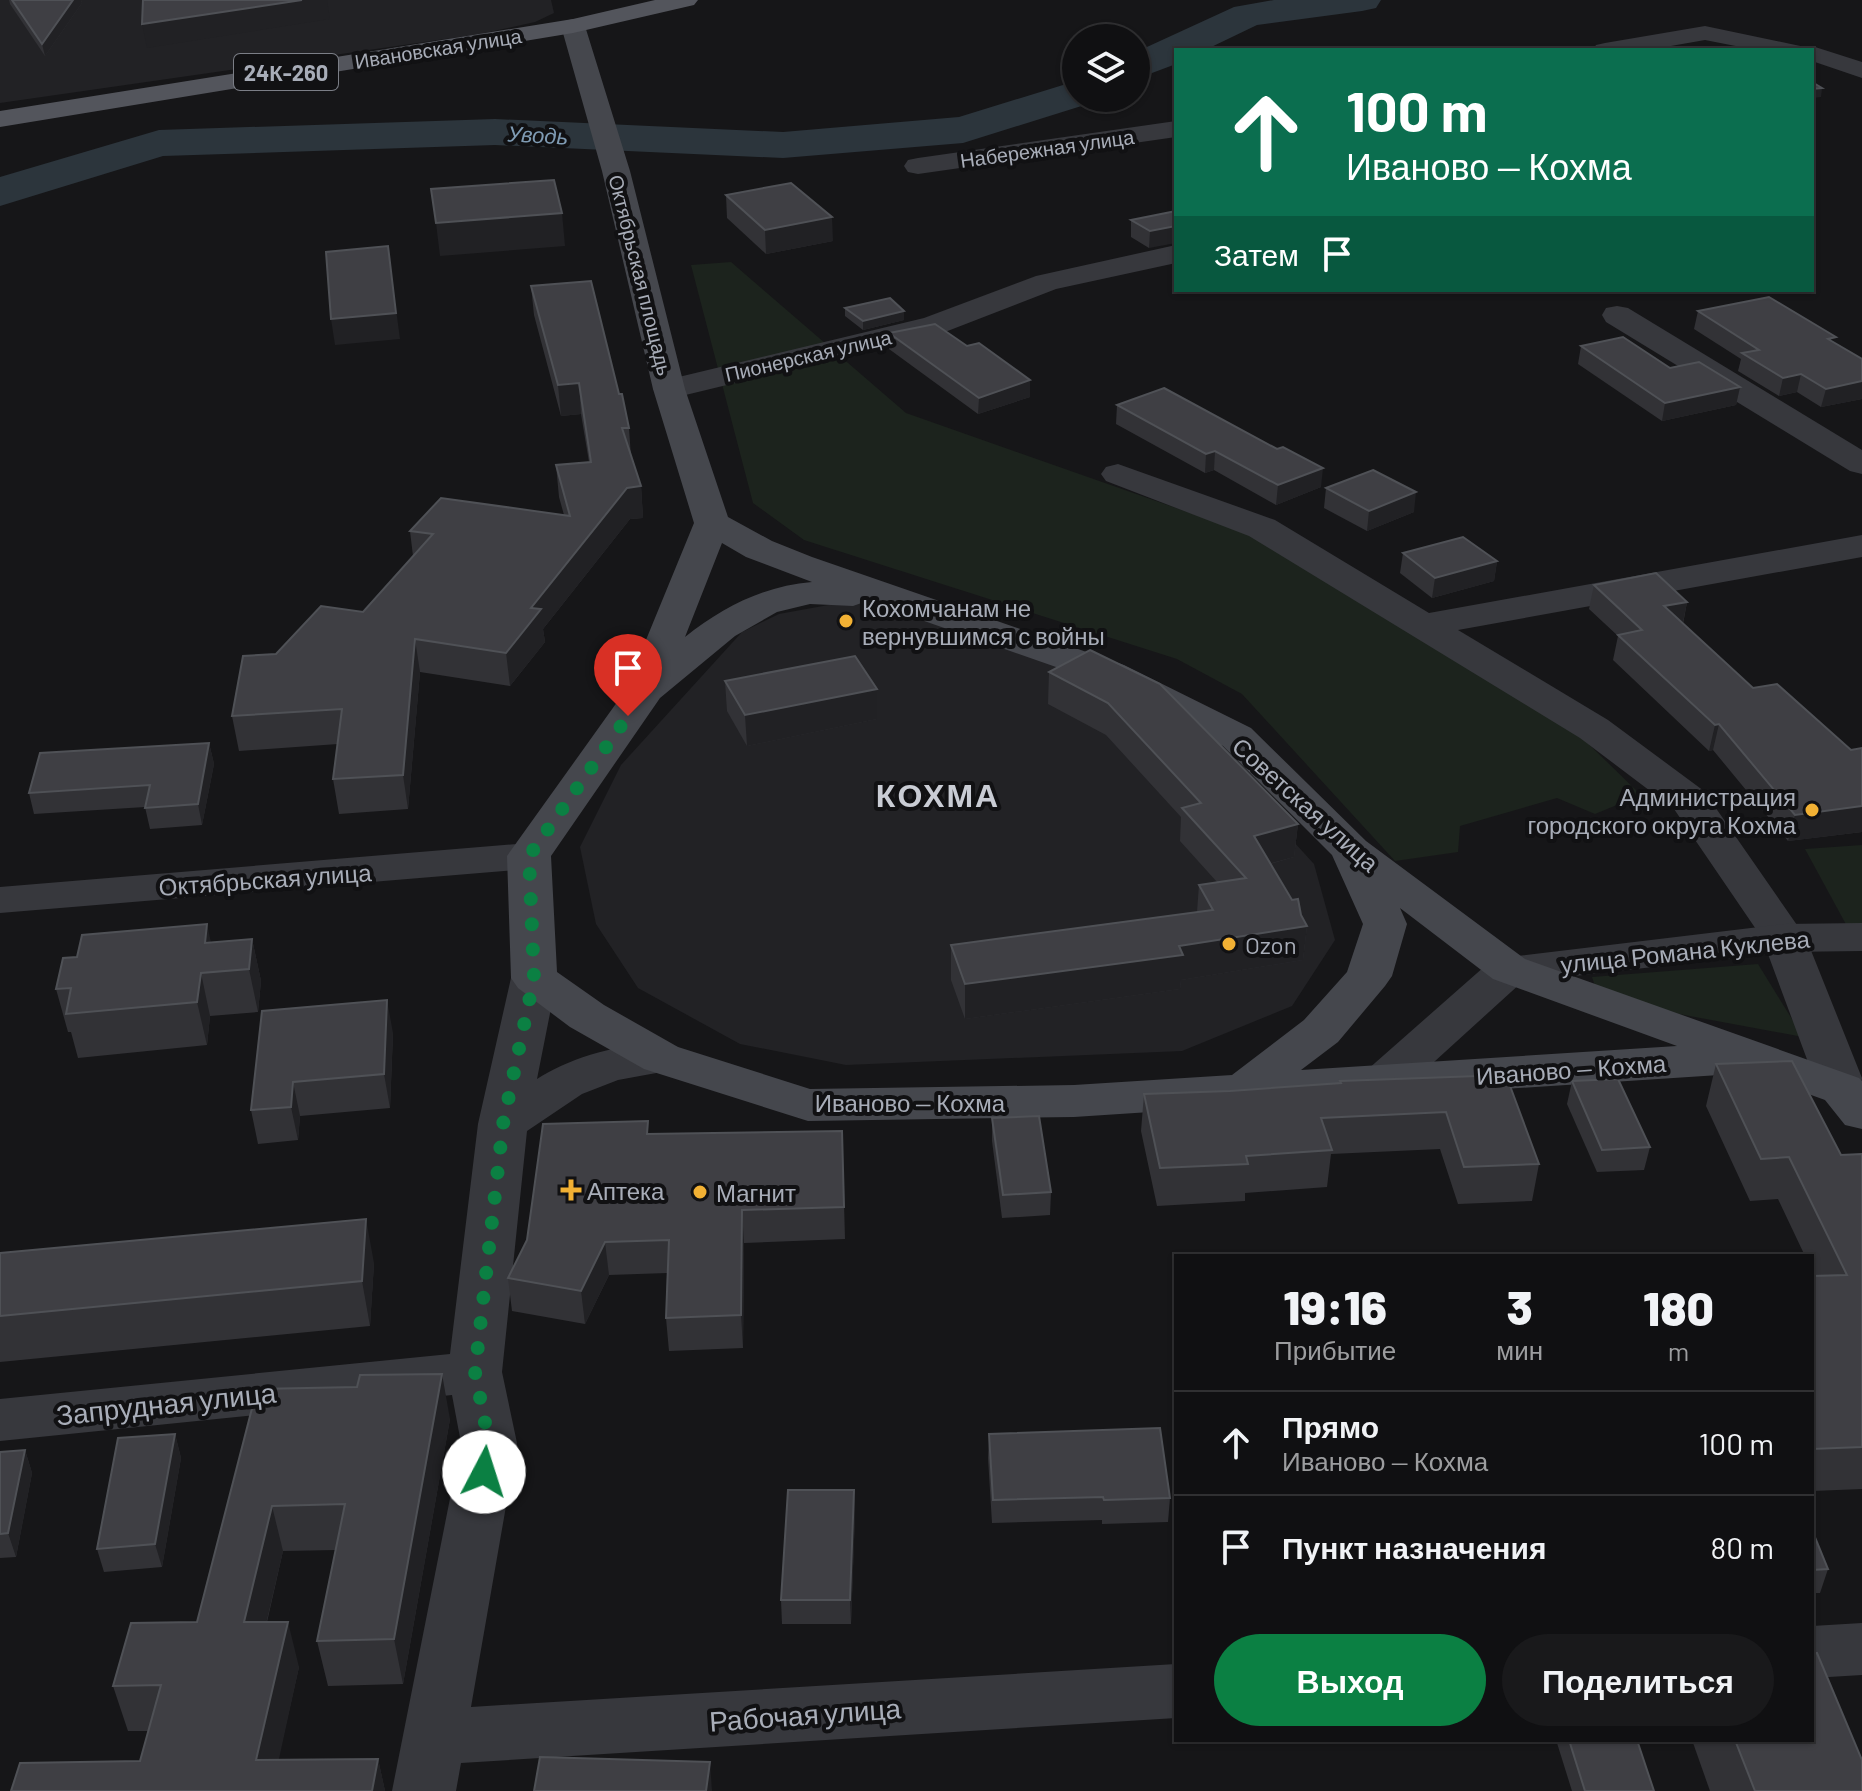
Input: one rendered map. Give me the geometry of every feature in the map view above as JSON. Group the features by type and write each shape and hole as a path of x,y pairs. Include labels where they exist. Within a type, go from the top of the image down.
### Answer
{"main road":[{"path":"567,0 573,26"},
{"name":"Ивановская улица","path":"0,119 573,26 686,0"},
{"name":"Октябрьская площадь","path":"573,26 616,171 669,389 712,523"},
{"path":"534,978 529,856 644,692 712,523"},
{"name":"Советская улица","path":"712,523 759,549 1110,673 1237,737 1351,850 1509,969 1754,1057 1852,1101"},
{"path":"644,692 736,617 772,602 808,593 860,596 911,605"},
{"path":"1244,1090 1321,1031 1369,976 1385,924 1351,850"},
{"name":"Иваново — Кохма","path":"534,978 587,1016 661,1058 808,1105 1074,1101 1754,1057"}],"street":[{"path":"1617,48 1705,33 1784,48"},
{"path":"1814,54 1862,70"},
{"name":"Набережная улица","path":"918,166 1174,129"},
{"name":"Пионерская улица","path":"669,389 934,325 1047,282 1174,254"},
{"path":"1617,315 1862,464"},
{"name":"Советская улица","path":"1118,474 1262,528 1594,729 1689,800 1784,938 1852,1101"},
{"path":"1426,625 1862,546"},
{"name":"Октябрьская улица","path":"0,900 529,856"},
{"name":"улица Романа Куклева","path":"1509,969 1784,938 1862,937"},
{"path":"1384,1081 1509,969"},
{"path":"429,1764 489,1443 475,1372 503,1124 534,978"},
{"path":"503,1124 565,1083 610,1066 661,1058"},
{"name":"Запрудная улица","path":"0,1420 475,1372"},
{"path":"1814,1652 1862,1649"},
{"name":"Рабочая улица","path":"429,1764 1174,1691"}],"shaded area":[{"path":"0,0 551,0 554,13 535,22 480,34 0,103"},
{"path":"731,262 906,413 1267,540 1569,725 1641,795 1595,814 1557,798 1460,826 1458,852 1395,861 1242,694 1177,659 804,540 753,503 691,265"},
{"path":"856,600 908,612 1089,672 1221,762 1314,864 1335,940 1292,1006 1182,1051 846,1065 740,1044 638,988 596,924 580,847 621,765 742,632 779,614"},
{"path":"1862,845 1862,928 1848,928 1805,849"},
{"path":"1758,964 1803,1037 1679,1014 1596,989 1592,977"}],"building":[{"path":"12,0 73,0 42,44"},
{"path":"143,0 302,0 142,24"},
{"path":"554,180 562,213 436,223 431,189"},
{"path":"791,183 832,217 765,230 726,195"},
{"path":"1174,211 1174,226 1150,231 1131,220"},
{"path":"388,246 396,313 331,319 326,252"},
{"path":"591,281 619,394 622,394 629,428 622,428 641,486 627,488 531,608 541,609 506,653 415,639 403,775 333,779 342,709 232,716 243,656 276,654 321,606 363,612 433,534 410,531 441,498 570,516 556,465 591,462 579,383 558,385 531,286"},
{"path":"1769,297 1836,337 1828,339 1862,359 1862,381 1826,389 1801,374 1783,378 1742,353 1759,350 1698,311"},
{"path":"890,298 904,311 863,321 845,308"},
{"path":"935,324 967,346 979,343 1030,380 979,398 889,333"},
{"path":"1623,337 1670,368 1699,362 1740,387 1665,403 1581,346"},
{"path":"1164,388 1277,449 1283,447 1323,468 1278,485 1215,451 1206,454 1117,405"},
{"path":"1373,470 1416,492 1369,511 1326,488"},
{"path":"1463,537 1497,561 1435,578 1403,553"},
{"path":"1656,573 1687,602 1664,606 1753,688 1777,684 1851,750 1862,748 1862,806 1795,815 1719,724 1715,725 1618,635 1642,630 1594,585"},
{"path":"1090,650 1160,684 1298,824 1254,836 1292,900 1298,899 1307,926 1179,946 1183,955 965,984 951,945 1213,910 1199,885 1246,878 1182,808 1201,803 1108,703 1049,672"},
{"path":"855,656 877,689 745,715 725,681"},
{"path":"209,743 198,804 145,808 150,785 29,793 40,753"},
{"path":"207,924 205,943 252,939 249,969 201,973 197,1002 66,1014 71,988 56,989 63,958 77,957 82,935"},
{"path":"387,1000 384,1074 293,1082 291,1107 251,1110 262,1011"},
{"path":"1792,1061 1841,1155 1862,1154 1862,1447 1814,1449 1814,1276 1847,1275 1789,1157 1761,1159 1716,1064"},
{"path":"1506,1075 1539,1164 1464,1167 1446,1112 1321,1118 1332,1150 1246,1156 1248,1164 1160,1168 1144,1094 1230,1091 1340,1081"},
{"path":"1618,1079 1650,1147 1602,1150 1572,1081"},
{"path":"1039,1116 1051,1192 1003,1195 992,1118"},
{"path":"648,1121 647,1134 842,1131 844,1207 742,1210 741,1315 666,1318 669,1240 605,1242 581,1291 508,1278 527,1240 543,1124"},
{"path":"366,1219 362,1281 0,1316 0,1253"},
{"path":"442,1374 394,1639 317,1641 345,1504 272,1506 244,1622 288,1622 256,1760 378,1759 372,1791 11,1791 20,1763 140,1761 161,1685 113,1686 131,1623 197,1622 257,1389 357,1387 360,1375"},
{"path":"1160,1428 1170,1498 993,1500 989,1434"},
{"path":"175,1434 155,1544 97,1549 118,1438"},
{"path":"25,1450 8,1533 0,1534 0,1452"},
{"path":"788,1490 854,1490 850,1600 781,1600"},
{"path":"1814,1535 1828,1569 1814,1570"},
{"path":"1817,1653 1862,1760 1862,1791 1755,1791 1736,1742 1814,1742 1814,1654"},
{"path":"1570,1742 1638,1742 1654,1791 1585,1791"},
{"path":"540,1757 710,1762 706,1791 534,1791"}],"waterway":[{"name":"Уводь","path":"1177,48 1248,15 1362,0"},
{"name":"Уводь","path":"1150,60 1174,49"},
{"name":"Уводь","path":"0,192 159,143 495,132 783,145 963,130 1062,98"}],"place":[{"name":"Кохомчанам не вернувшимся с войны","path":"846,621"},
{"name":"Администрация городского округа Кохма","path":"1812,810"},
{"name":"Ozon","path":"1229,944"},
{"name":"Аптека","path":"571,1190"},
{"name":"Магнит","path":"700,1192"}],"district":[{"name":"КОХМА","path":"938,794"}],"route":[{"path":"484,1472 489,1443 475,1372 503,1124 534,978 529,856 628,716"}]}
